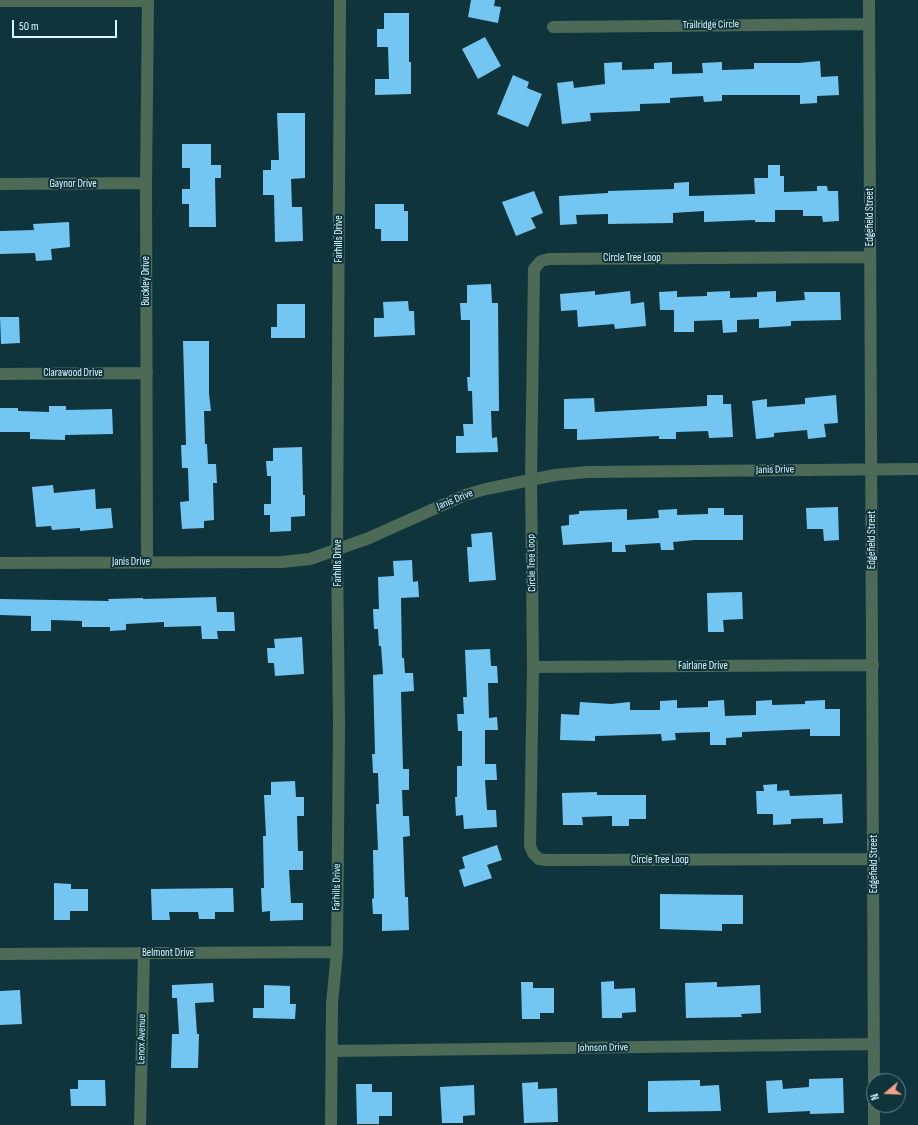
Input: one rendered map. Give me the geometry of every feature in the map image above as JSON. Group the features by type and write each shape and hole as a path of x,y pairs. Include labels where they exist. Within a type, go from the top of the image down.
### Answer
{"street":[{"path":"0,1 148,0"},
{"name":"Buckley Drive","path":"148,0 146,183 148,562"},
{"name":"Farhills Drive","path":"331,1125 332,1004 337,952 339,725 337,550 340,0"},
{"name":"Edgefield Street","path":"868,0 872,469 874,1073"},
{"name":"Trailridge Circle","path":"553,27 869,24"},
{"name":"Gaynor Drive","path":"0,184 146,183"},
{"name":"Circle Tree Loop","path":"870,257 549,259 541,262 533,273 531,478 533,667 530,846 533,854 539,859 874,859"},
{"name":"Clarawood Drive","path":"0,374 147,373"},
{"name":"Janis Drive","path":"0,563 282,562 310,559 369,538 465,495 486,488 531,478 588,472 918,469"},
{"name":"Fairlane Drive","path":"533,667 873,665"},
{"name":"Belmont Drive","path":"0,954 337,952"},
{"name":"Lenox Avenue","path":"140,1125 144,953"},
{"name":"Johnson Drive","path":"332,1051 874,1044"},
{"path":"874,1113 874,1125"}],"building":[{"path":"471,0 495,0 494,6 501,7 498,23 468,17"},
{"path":"384,13 409,13 409,62 411,62 411,94 375,95 375,79 389,79 388,47 377,47 377,29 384,29"},
{"path":"485,37 501,66 478,79 462,49"},
{"path":"820,61 821,77 838,76 839,95 817,96 817,103 800,104 800,95 722,95 722,101 704,102 703,96 670,98 670,103 640,104 640,111 590,113 591,121 562,124 557,83 573,81 574,88 605,84 604,63 622,62 622,70 654,69 654,63 672,62 672,74 703,73 702,63 722,62 722,70 754,69 754,63 799,63"},
{"path":"513,75 529,82 527,88 542,94 528,127 497,114"},
{"path":"277,113 305,113 305,178 291,179 292,207 302,207 303,241 275,242 274,195 263,195 263,170 271,170 271,160 279,160"},
{"path":"182,144 211,144 211,165 221,165 221,178 215,178 216,227 189,227 189,204 182,204 182,189 190,189 190,168 182,168"},
{"path":"768,165 780,165 780,176 784,176 784,192 817,191 817,186 827,186 828,191 838,191 839,221 823,222 822,216 803,216 803,210 775,210 775,222 755,222 755,220 704,222 704,211 673,213 673,223 608,224 608,214 576,215 577,224 560,225 559,196 608,193 608,191 674,189 674,183 689,182 689,196 755,194 754,178 768,178"},
{"path":"534,191 543,213 531,218 536,228 516,236 502,202"},
{"path":"375,204 404,204 404,211 408,211 408,241 381,241 381,229 375,229"},
{"path":"69,222 70,247 51,249 52,260 36,261 35,253 0,254 0,231 34,230 33,224"},
{"path":"491,284 492,303 498,303 499,411 491,411 492,438 497,437 498,452 456,453 456,436 464,436 463,424 473,424 472,391 468,391 467,377 470,377 470,320 461,320 460,303 467,303 467,285"},
{"path":"595,291 595,295 630,291 631,304 644,302 646,326 615,329 614,324 578,327 577,310 561,311 560,294"},
{"path":"677,291 677,297 707,296 707,292 730,291 730,298 757,297 757,292 776,291 776,302 805,300 804,292 840,292 841,320 791,321 791,326 759,328 759,319 737,320 737,332 723,333 722,320 694,321 694,332 674,332 674,310 660,310 659,292"},
{"path":"408,301 409,311 414,311 415,335 374,337 374,318 384,318 383,302"},
{"path":"277,304 305,304 305,338 271,338 271,327 277,327"},
{"path":"0,317 19,317 20,343 1,344"},
{"path":"183,341 209,341 209,394 211,411 204,411 205,444 207,444 208,464 216,464 217,483 213,483 214,520 204,521 204,528 182,529 180,502 189,501 188,468 182,468 181,445 186,445"},
{"path":"707,395 723,395 723,404 731,404 733,437 709,438 708,431 676,432 676,439 659,439 659,436 577,440 577,429 564,429 564,399 594,398 595,412 707,406"},
{"path":"836,395 838,423 824,424 826,437 808,439 807,430 774,433 774,437 756,439 752,401 767,399 767,407 805,404 805,398"},
{"path":"49,406 66,406 66,410 112,409 113,434 65,435 65,440 30,439 30,432 0,432 0,408 18,408 18,411 49,412"},
{"path":"302,447 305,516 291,517 291,531 270,532 270,515 264,515 264,504 271,504 271,476 267,476 266,461 273,461 273,448"},
{"path":"53,485 54,493 95,489 96,509 111,508 113,528 80,531 80,528 52,530 51,526 36,527 32,487"},
{"path":"838,507 839,540 824,541 823,529 807,529 806,508"},
{"path":"708,508 724,508 724,515 743,515 743,540 694,540 673,542 674,550 661,550 660,543 625,545 626,552 612,552 612,542 563,545 561,526 569,525 569,515 579,514 579,511 627,509 627,520 659,518 658,510 677,509 677,515 708,514"},
{"path":"492,532 496,580 469,582 467,547 472,547 471,534"},
{"path":"412,560 413,582 418,581 419,597 401,598 402,658 404,658 405,673 413,673 414,691 401,692 403,769 409,769 409,790 402,790 403,816 409,816 410,836 403,837 405,897 408,897 409,930 382,931 382,914 373,914 372,899 374,898 373,850 378,850 376,804 379,804 378,773 373,773 372,754 375,754 373,675 383,674 381,646 379,646 378,629 374,629 373,609 379,609 378,577 394,576 393,561"},
{"path":"742,592 743,619 723,620 724,632 708,632 707,593"},
{"path":"216,597 217,612 234,612 235,631 217,631 218,639 202,639 201,626 164,627 164,622 126,624 126,630 110,631 110,627 82,627 82,621 51,620 51,631 31,631 31,616 0,615 0,599 109,601 108,599"},
{"path":"302,637 304,674 275,676 274,663 268,663 267,648 275,648 274,639"},
{"path":"490,649 491,666 497,666 498,683 488,683 489,718 497,717 498,730 485,730 485,764 496,764 497,780 485,780 487,810 496,810 497,827 464,829 463,815 456,816 455,797 457,797 457,766 462,766 462,731 458,731 457,714 464,714 463,697 467,697 465,650"},
{"path":"677,700 677,708 708,707 708,701 724,700 725,716 756,715 756,701 772,700 772,705 805,704 805,701 825,700 825,709 840,709 840,736 810,736 810,729 742,732 742,737 726,738 726,745 710,745 710,732 675,733 676,740 662,741 661,734 595,736 595,741 560,740 561,714 579,715 580,702 611,704 630,702 630,710 660,710 660,701"},
{"path":"295,781 296,797 304,797 304,816 297,816 298,851 303,851 303,870 289,870 291,903 303,903 303,920 270,921 270,911 262,912 261,888 264,888 263,836 266,836 264,795 271,795 271,782"},
{"path":"777,784 777,791 789,790 790,796 842,794 843,823 823,824 823,818 791,819 791,824 773,825 773,814 757,814 756,791 764,791 763,785"},
{"path":"597,792 597,795 646,795 646,819 629,819 629,826 612,826 612,816 582,817 583,825 563,825 562,793"},
{"path":"497,845 502,860 487,865 492,878 464,887 459,870 465,868 462,857"},
{"path":"54,883 71,884 71,889 88,889 88,911 70,911 70,920 54,920"},
{"path":"233,888 234,912 215,912 215,919 199,919 198,912 169,912 170,920 152,920 151,889"},
{"path":"660,894 743,895 743,924 722,924 722,931 660,929"},
{"path":"614,981 614,989 635,988 636,1012 622,1013 622,1018 602,1018 601,982"},
{"path":"521,982 533,982 533,988 554,988 554,1013 540,1013 540,1019 522,1019"},
{"path":"717,982 717,987 760,985 761,1013 741,1014 742,1017 686,1018 685,983"},
{"path":"213,983 214,1002 195,1003 197,1034 199,1034 198,1068 171,1068 172,1034 179,1034 177,998 172,998 172,985"},
{"path":"264,985 290,986 290,1004 296,1004 295,1019 253,1018 253,1008 264,1008"},
{"path":"20,990 22,1024 0,1025 0,991"},
{"path":"843,1078 844,1113 810,1114 810,1111 768,1113 766,1081 782,1080 783,1089 809,1087 809,1079"},
{"path":"78,1080 105,1080 106,1106 71,1106 70,1089 78,1089"},
{"path":"700,1080 700,1086 719,1085 721,1111 648,1112 648,1081"},
{"path":"538,1082 538,1089 557,1088 558,1122 524,1123 522,1083"},
{"path":"356,1084 372,1084 372,1092 392,1092 392,1116 379,1116 379,1124 357,1124"},
{"path":"474,1085 475,1115 463,1116 463,1123 442,1123 440,1087"}]}
